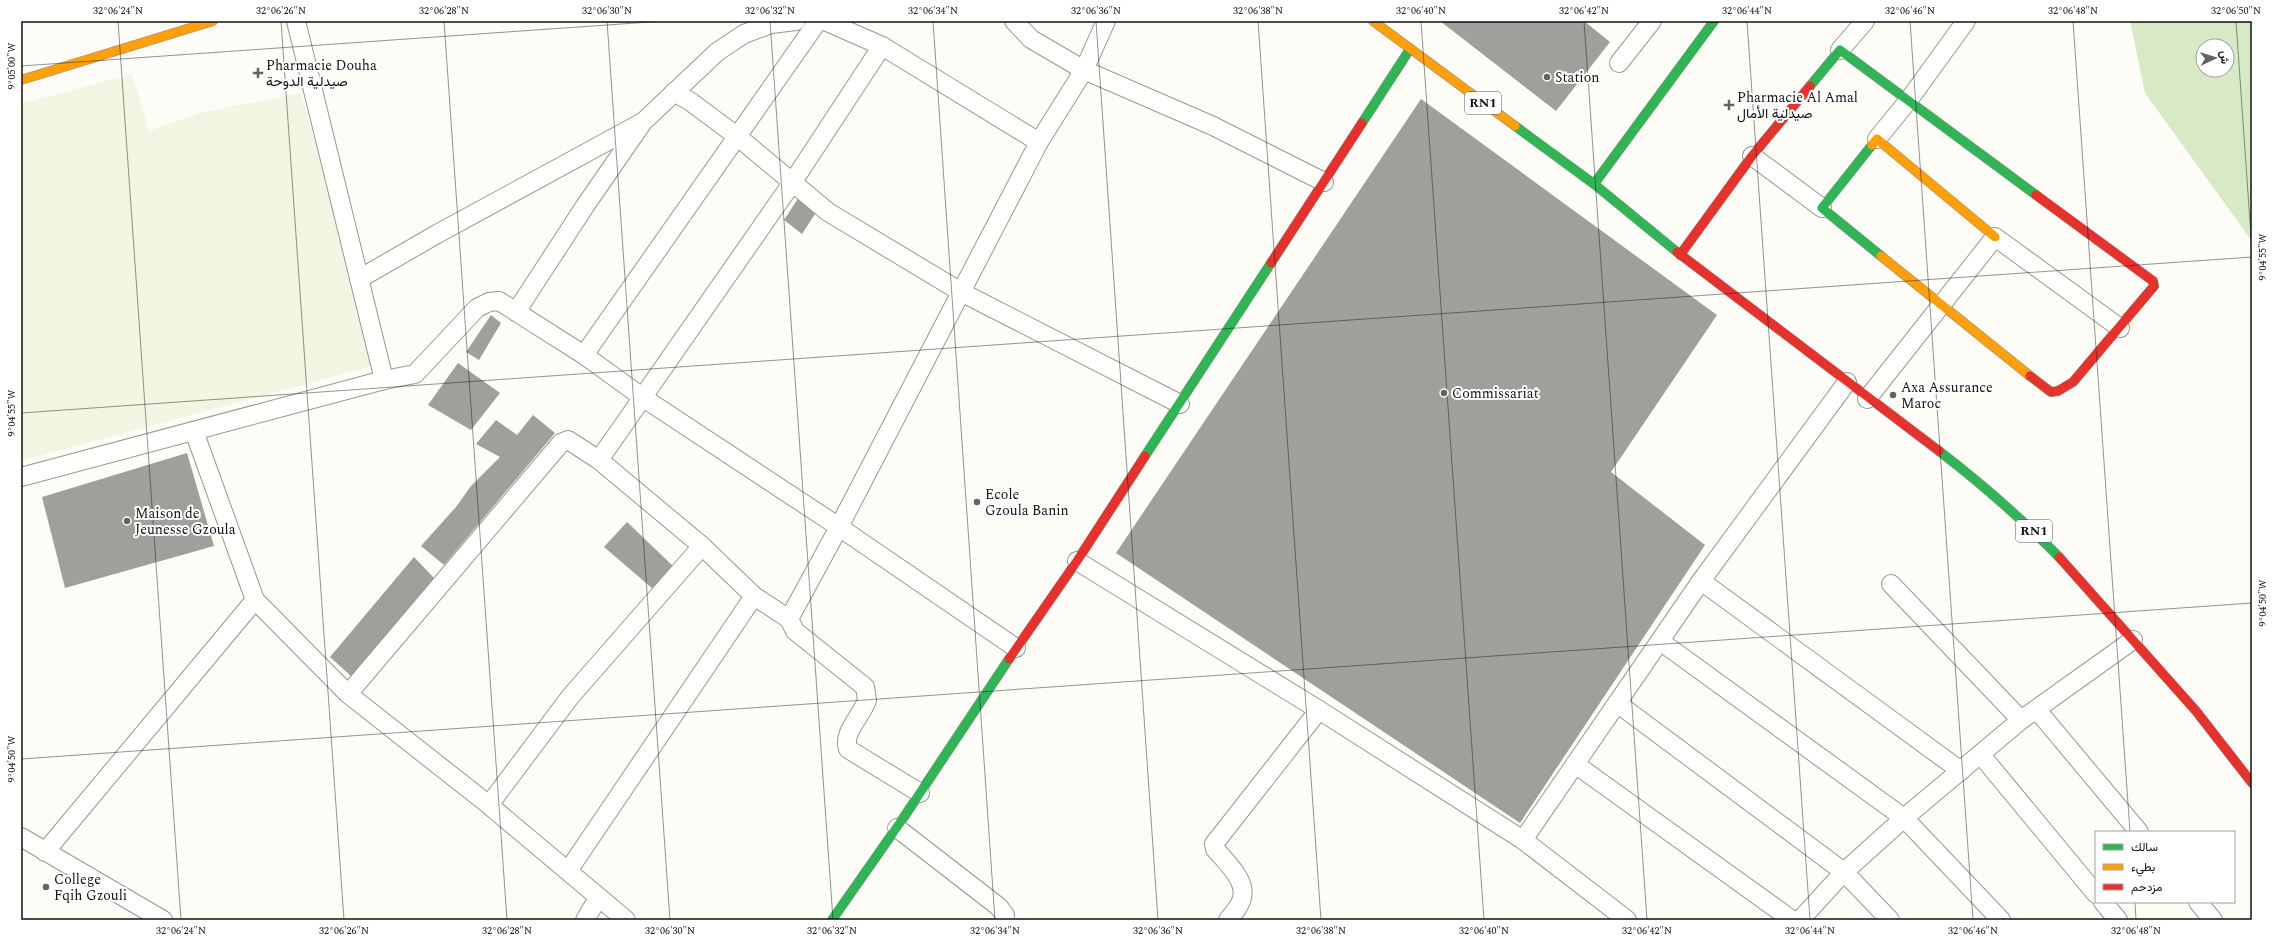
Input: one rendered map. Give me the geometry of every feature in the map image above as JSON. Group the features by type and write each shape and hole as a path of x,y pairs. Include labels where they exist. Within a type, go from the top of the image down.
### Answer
{"street":[{"path":"21,80 213,21"},
{"path":"296,21 384,380"},
{"path":"516,312 585,206 643,122 717,52 744,34 771,24 796,21"},
{"path":"584,355 818,21"},
{"path":"825,21 882,46 1039,142"},
{"path":"1014,21 1030,39 1084,70 1212,126 1324,182"},
{"path":"789,619 1039,142 1084,70 1106,21"},
{"name":"RN1","path":"1372,21 1594,184 1680,255 1867,399 1968,474 2032,529 2081,580 2196,711 2252,783"},
{"path":"1619,63 1652,21"},
{"path":"1594,184 1714,21"},
{"path":"1680,255 1752,156 1865,21"},
{"path":"1822,208 1908,101 1966,21"},
{"path":"599,460 792,183 882,46"},
{"path":"832,920 897,828 1016,648 1077,561 1410,49"},
{"path":"1752,156 1822,208 2051,392 2058,391 2073,382 2120,328 2154,286 2152,278 1840,50"},
{"path":"674,92 692,102 738,137 828,212 961,292 1180,404"},
{"path":"359,279 437,234 643,122"},
{"path":"1877,139 1995,237 2120,328"},
{"path":"1867,399 1995,237"},
{"path":"21,477 384,380 415,374 477,308 489,302 499,301 584,355 642,397 839,526 1016,648"},
{"path":"1523,840 1701,581 1846,382"},
{"path":"194,431 255,600 348,694 489,805 626,920"},
{"path":"348,694 561,443 570,441 599,460 702,546 754,596 789,619 795,631 865,687 867,691 865,706 846,738 848,749 920,793"},
{"path":"489,805 570,697 702,546"},
{"path":"1077,561 1319,710 1523,840 1627,920"},
{"path":"1701,581 1961,771"},
{"path":"1890,584 2022,720"},
{"path":"568,871 754,596"},
{"path":"45,852 255,600"},
{"path":"1800,920 1844,872 1904,818 2022,720 2133,640"},
{"path":"1660,641 1904,818 2001,920"},
{"path":"1617,703 1844,872 1890,920"},
{"path":"1228,920 1242,901 1242,889 1240,881 1215,849 1214,844 1319,710"},
{"path":"2037,710 2138,831"},
{"path":"1981,755 2095,893"},
{"path":"1575,764 1792,920"},
{"path":"897,828 999,907 1005,915 1004,920"},
{"path":"21,837 163,920"},
{"path":"585,920 598,898"},
{"path":"2104,903 2118,920"},
{"path":"2199,903 2213,920"}],"green space":[{"path":"2130,21 2252,21 2252,241 2145,93"},
{"path":"132,74 149,131 204,112 301,93 376,365 21,461 21,104"}],"building":[{"name":"Station","path":"1440,21 1584,21 1610,42 1556,111"},
{"name":"Commissariat","path":"1421,99 1717,315 1611,472 1705,545 1520,823 1116,553"},
{"path":"801,194 817,211 802,234 784,220"},
{"path":"491,315 501,323 479,360 466,352"},
{"path":"458,363 500,393 471,430 428,405"},
{"path":"533,415 555,433 444,565 421,546 456,507 471,486 500,457 476,444 496,420 517,435"},
{"name":"Maison de Jeunesse Gzoula","path":"187,453 214,546 65,588 42,497"},
{"path":"627,522 674,567 653,589 604,547"},
{"path":"414,557 434,578 351,676 330,657"}],"traffic: fast":[{"path":"1594,184 1714,21"},
{"path":"1362,123 1410,49"},
{"path":"1810,86 1840,50 2036,195"},
{"path":"1515,126 1594,184 1677,252"},
{"path":"1872,145 1822,208 1881,256"},
{"path":"1145,456 1271,263"},
{"path":"1939,451 2001,502 2059,557"},
{"path":"832,920 904,817 1009,659"}],"traffic: slow":[{"path":"21,80 213,21"},
{"path":"1373,21 1515,126"},
{"path":"1872,145 1877,139 1995,237"},
{"path":"1881,256 2030,376"}],"traffic: jam":[{"path":"1680,255 1752,156 1810,86"},
{"path":"1271,263 1362,123"},
{"path":"2030,376 2051,392 2058,391 2073,382 2154,286 2153,281 2036,195"},
{"path":"1677,252 1939,451"},
{"path":"1009,659 1077,561 1145,456"},
{"path":"2059,557 2196,711 2252,783"}],"place":[{"name":"Pharmacie Douha صيدلية الدوحة","path":"258,73"},
{"name":"Station","path":"1547,77"},
{"name":"Pharmacie Al Amal صيدلية الأمال","path":"1729,105"},
{"name":"Commissariat","path":"1444,393"},
{"name":"Axa Assurance Maroc","path":"1893,395"},
{"name":"Ecole Gzoula Banin","path":"977,502"},
{"name":"Maison de Jeunesse Gzoula","path":"127,521"},
{"name":"College Fqih Gzouli","path":"46,887"}]}
